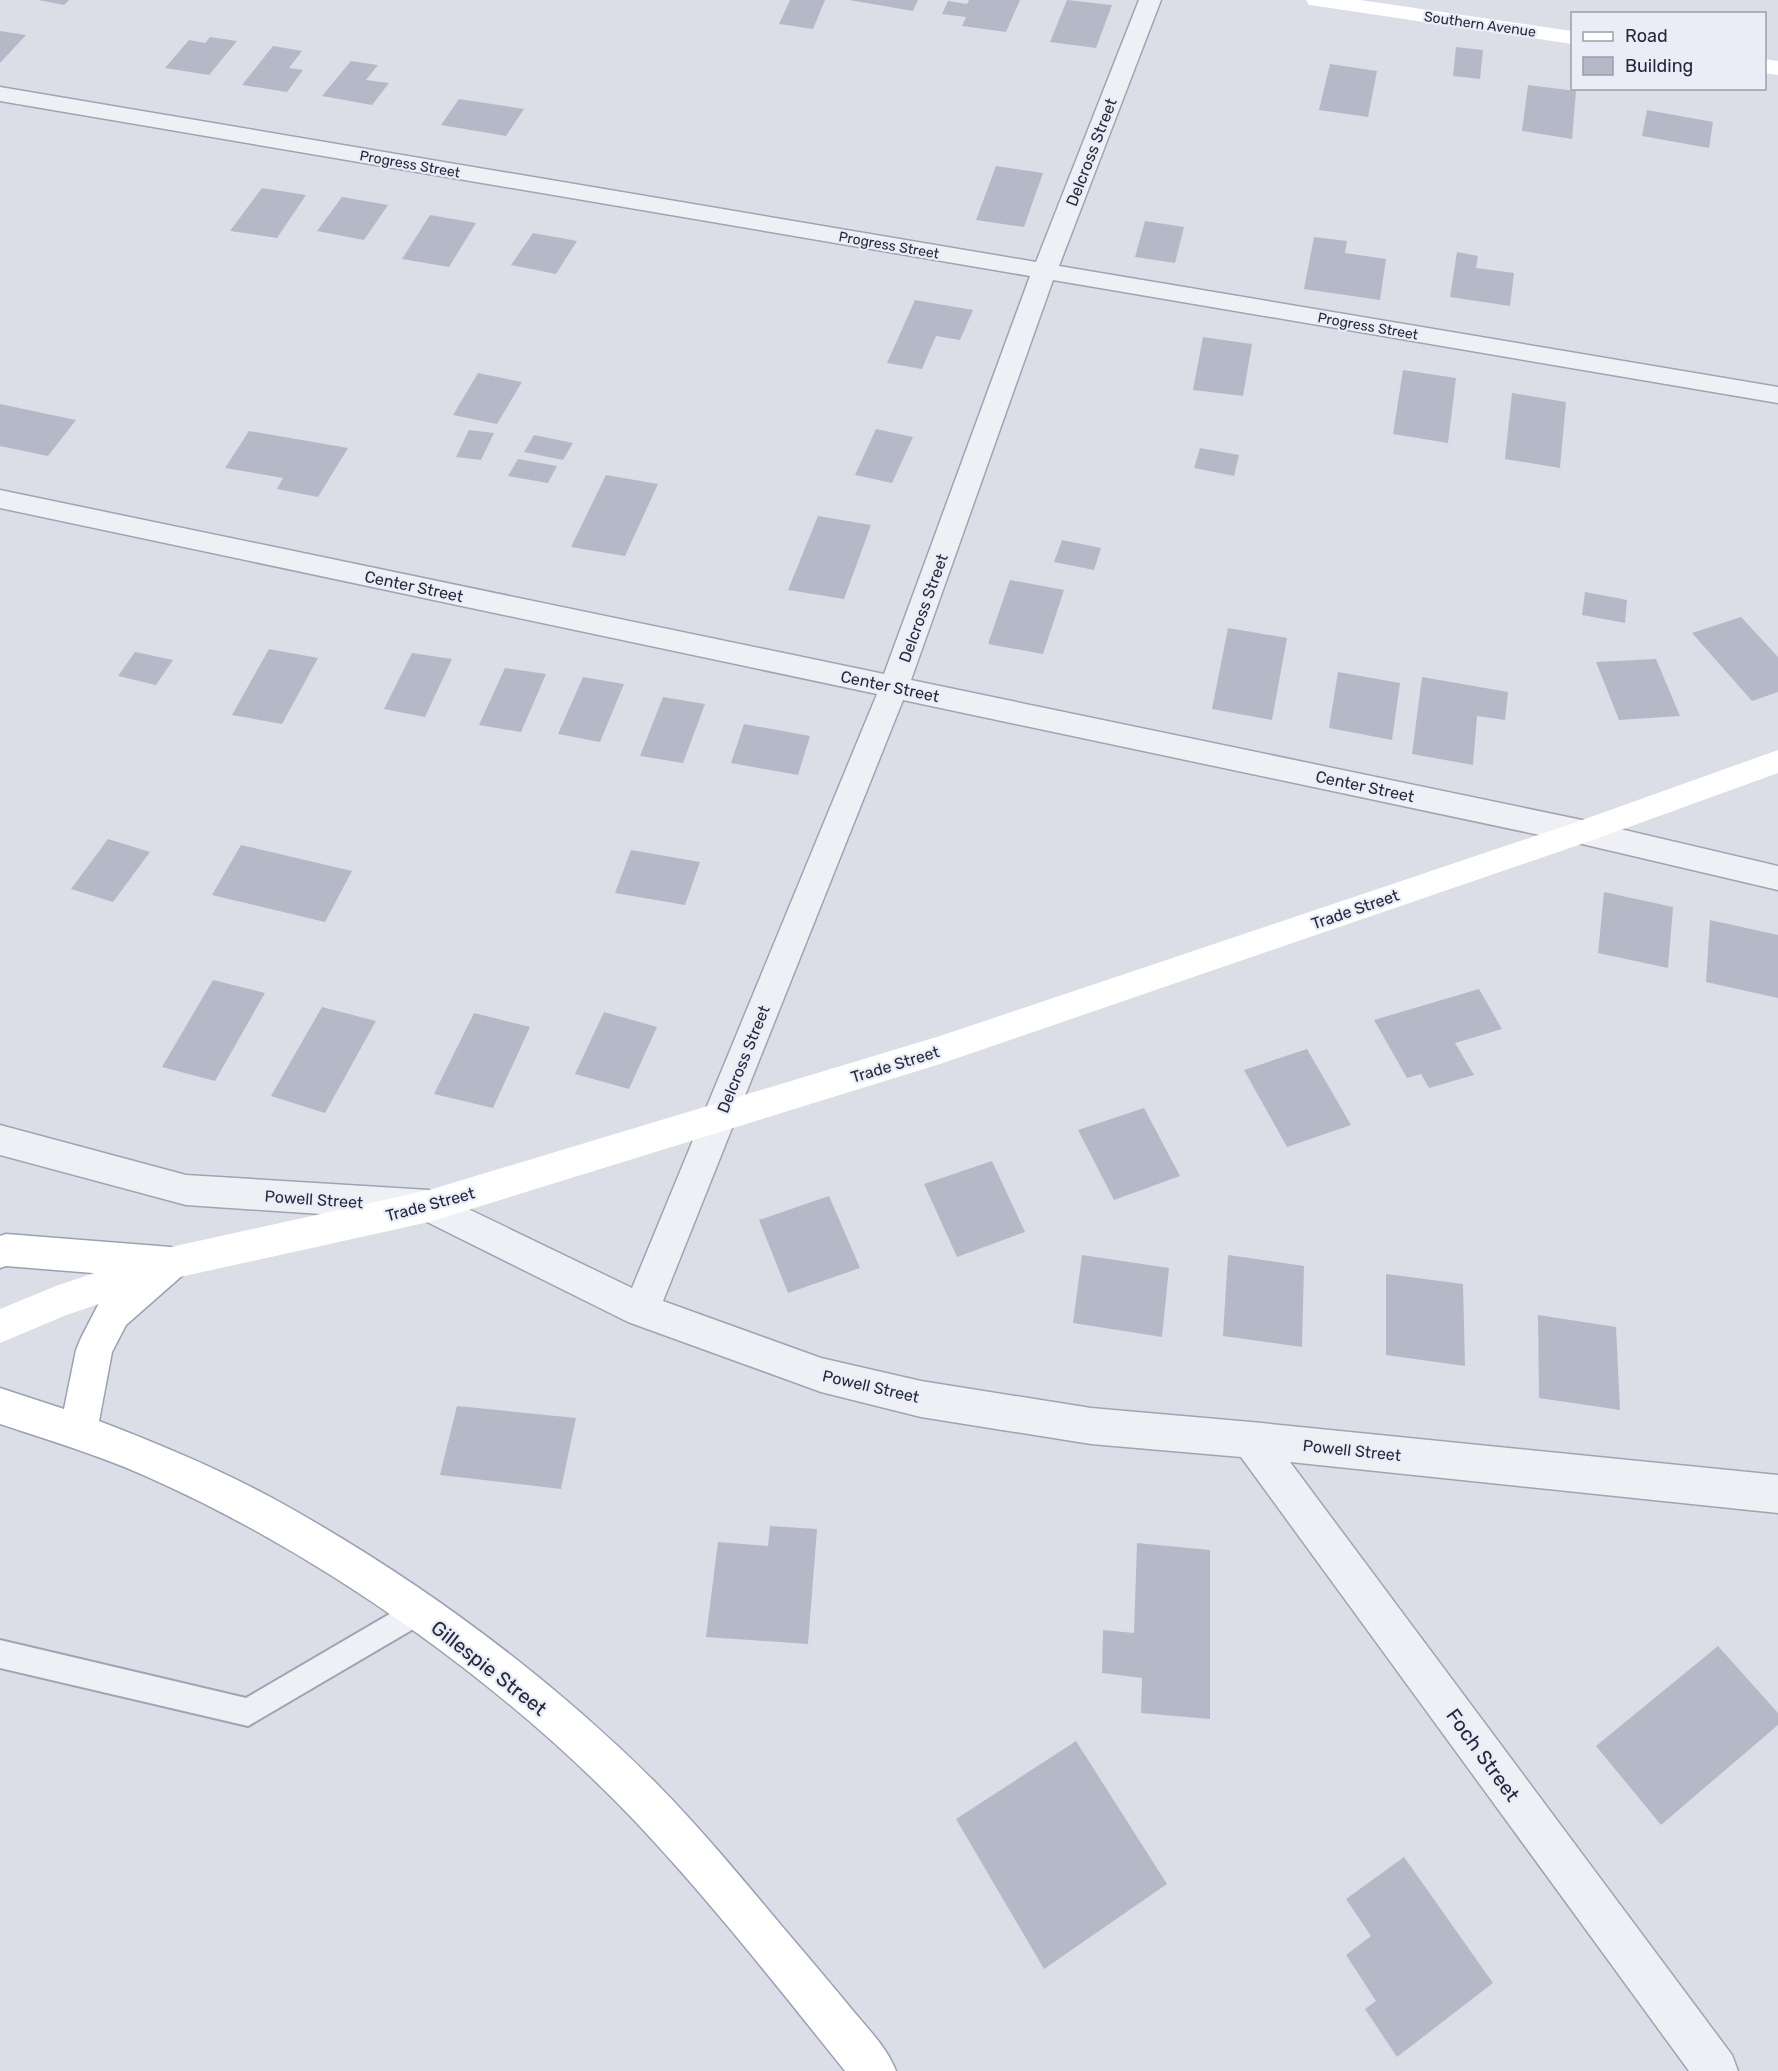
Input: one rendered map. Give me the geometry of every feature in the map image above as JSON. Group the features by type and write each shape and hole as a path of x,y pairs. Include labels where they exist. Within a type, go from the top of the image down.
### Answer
{"street":[{"name":"Delcross Street","path":"641,1310 894,687 1044,272 1150,0"},
{"name":"Southern Avenue","path":"1317,0 1571,38"},
{"name":"Progress Street","path":"0,94 1778,395"},
{"name":"Center Street","path":"0,499 1582,832 1778,878"},
{"name":"Trade Street","path":"0,1326 56,1302 171,1263 429,1206 966,1041 1582,832 1778,761"},
{"name":"Powell Street","path":"0,1140 186,1190 429,1206 641,1310 821,1376 921,1399 1091,1426 1251,1440 1778,1494"},
{"path":"2,1250 171,1263"},
{"path":"78,1430 94,1350 113,1313 171,1263"},
{"name":"Gillespie Street","path":"0,1406 78,1430 177,1469 277,1519 387,1588 512,1681 638,1794 768,1940 874,2071"},
{"name":"Foch Street","path":"1251,1440 1716,2071"}],"lane":[{"path":"0,1654 248,1712 417,1611"}],"building":[{"path":"38,0 69,0 64,5"},
{"path":"790,0 825,0 813,29 779,24"},
{"path":"849,0 918,0 913,11"},
{"path":"969,0 1020,0 1006,32 962,26 966,17 942,14 948,1 967,4"},
{"path":"1067,0 1112,5 1096,48 1050,42"},
{"path":"0,31 26,35 0,63"},
{"path":"210,37 237,41 209,75 165,68 189,40 205,43"},
{"path":"273,46 302,51 289,68 303,70 287,92 242,85"},
{"path":"1456,47 1483,50 1480,79 1453,76"},
{"path":"351,61 378,65 366,80 389,83 372,105 322,96"},
{"path":"1330,64 1377,71 1368,117 1319,110"},
{"path":"1528,85 1576,91 1572,139 1522,131"},
{"path":"459,99 524,109 506,136 441,125"},
{"path":"1647,110 1713,122 1709,148 1642,136"},
{"path":"996,166 1043,173 1024,227 976,220"},
{"path":"262,188 306,195 277,238 230,231"},
{"path":"342,197 388,205 364,240 317,231"},
{"path":"430,215 476,223 449,267 402,259"},
{"path":"1145,221 1184,227 1175,263 1135,257"},
{"path":"533,233 577,241 556,274 511,265"},
{"path":"1314,237 1347,241 1345,253 1386,259 1380,300 1304,289"},
{"path":"1457,252 1478,256 1476,268 1514,273 1510,306 1450,297"},
{"path":"915,300 973,310 960,340 936,336 922,369 887,363"},
{"path":"1203,337 1252,344 1243,396 1193,390"},
{"path":"1403,370 1456,378 1448,443 1393,434"},
{"path":"478,373 522,382 497,424 453,415"},
{"path":"1512,393 1566,402 1560,468 1505,459"},
{"path":"0,404 76,420 48,456 0,446"},
{"path":"876,429 913,437 892,483 855,475"},
{"path":"469,430 494,433 481,460 456,457"},
{"path":"249,431 348,448 318,497 277,489 283,478 225,468"},
{"path":"534,435 573,443 563,460 524,452"},
{"path":"1200,448 1239,455 1234,476 1194,468"},
{"path":"518,459 557,466 548,483 508,476"},
{"path":"606,475 658,484 625,556 571,547"},
{"path":"818,516 871,525 844,599 788,590"},
{"path":"1062,540 1101,548 1094,570 1054,562"},
{"path":"1010,580 1064,590 1043,654 988,644"},
{"path":"1585,592 1627,600 1625,623 1582,615"},
{"path":"1741,617 1778,657 1778,692 1752,701 1692,633"},
{"path":"1228,628 1287,638 1272,720 1212,709"},
{"path":"269,649 318,658 282,724 232,715"},
{"path":"135,652 173,660 156,685 118,676"},
{"path":"412,653 452,659 425,717 384,709"},
{"path":"1656,659 1680,716 1619,720 1596,662"},
{"path":"505,668 546,674 521,732 479,725"},
{"path":"1338,672 1400,683 1392,740 1329,728"},
{"path":"583,677 624,684 600,742 558,734"},
{"path":"1422,677 1508,692 1505,720 1477,716 1473,765 1412,754"},
{"path":"663,697 705,704 683,763 640,756"},
{"path":"744,724 810,736 798,775 731,763"},
{"path":"108,839 150,852 113,902 71,889"},
{"path":"241,845 352,871 325,922 212,895"},
{"path":"631,850 700,862 685,905 615,893"},
{"path":"1604,892 1673,907 1668,968 1598,953"},
{"path":"1710,920 1778,935 1778,998 1706,982"},
{"path":"213,980 265,993 215,1081 162,1067"},
{"path":"1479,989 1502,1029 1455,1043 1474,1075 1429,1088 1421,1074 1407,1078 1374,1020"},
{"path":"322,1007 376,1021 325,1113 271,1096"},
{"path":"604,1012 657,1027 629,1089 575,1074"},
{"path":"474,1013 530,1027 493,1108 434,1094"},
{"path":"1307,1049 1351,1125 1287,1147 1244,1070"},
{"path":"1144,1108 1180,1176 1114,1200 1078,1130"},
{"path":"992,1161 1025,1232 957,1257 924,1184"},
{"path":"829,1196 860,1268 788,1293 759,1220"},
{"path":"1082,1255 1169,1268 1162,1337 1073,1323"},
{"path":"1228,1255 1304,1266 1302,1347 1223,1336"},
{"path":"1386,1274 1463,1284 1465,1366 1386,1355"},
{"path":"1538,1315 1616,1327 1620,1410 1539,1398"},
{"path":"457,1406 576,1418 561,1489 440,1475"},
{"path":"770,1526 817,1529 808,1644 706,1637 718,1542 768,1546"},
{"path":"1137,1543 1210,1550 1210,1719 1141,1713 1142,1678 1102,1673 1103,1630 1134,1633"},
{"path":"1718,1646 1778,1713 1778,1725 1661,1825 1596,1746"},
{"path":"1076,1741 1167,1884 1044,1969 956,1819"},
{"path":"1404,1857 1493,1983 1397,2057 1365,2009 1376,2001 1346,1955 1371,1936 1346,1899"}]}
